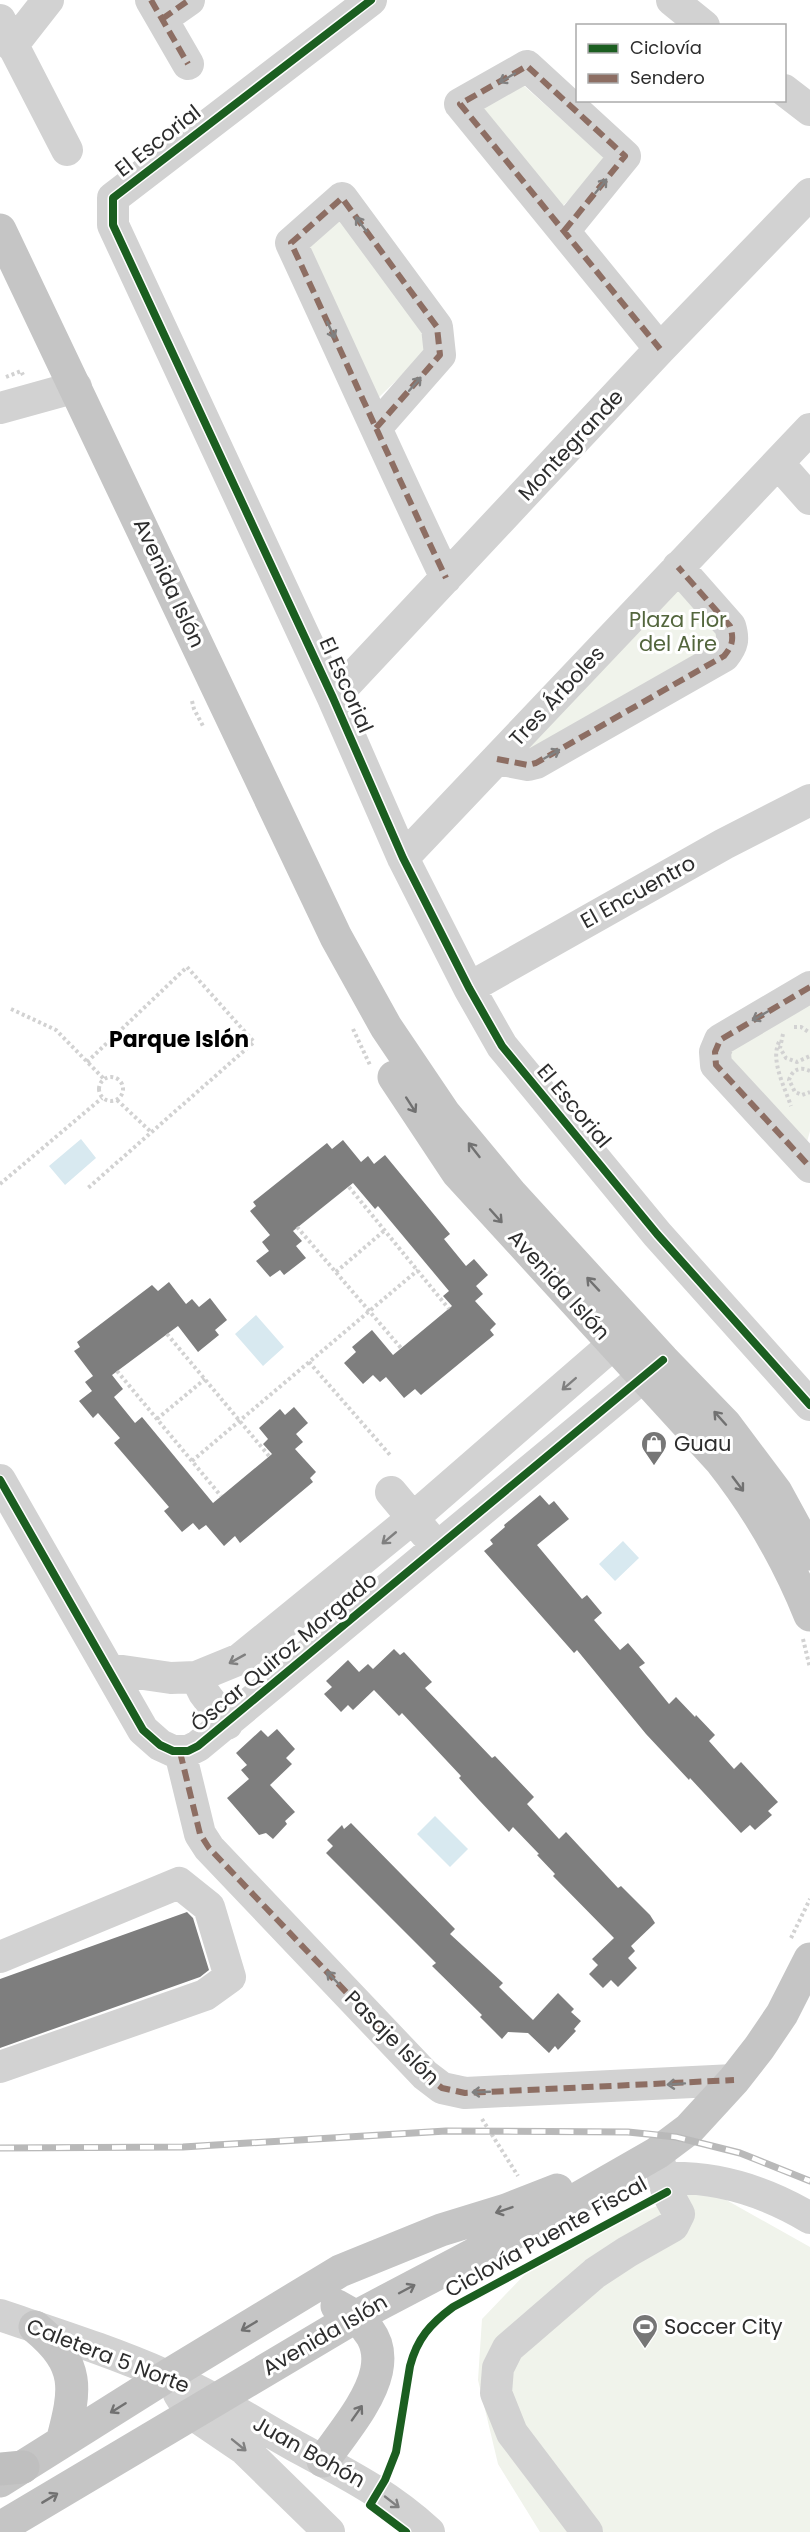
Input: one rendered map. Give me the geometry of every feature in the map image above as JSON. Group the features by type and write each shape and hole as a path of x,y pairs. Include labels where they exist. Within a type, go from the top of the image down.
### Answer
{"main road":[{"name":"Avenida Islón","path":"0,230 336,938 386,1027 444,1113 623,1336 653,1369 742,1488 781,1550 810,1615"},
{"name":"Avenida Islón","path":"653,1369 697,1392 751,1457 776,1492 810,1554"},
{"name":"Avenida Islón","path":"6,2528 203,2406 355,2317 547,2216 661,2165 688,2129 734,2080 782,2014 810,1959"},
{"name":"Avenida Islón","path":"8,2472 62,2442 340,2271 441,2230 533,2199 661,2165"},
{"path":"299,2295 333,2304 355,2317 368,2329 376,2345 378,2366 376,2379 367,2399 323,2461"},
{"path":"35,2327 63,2355 72,2380 72,2406 62,2442"}],"street":[{"path":"48,0 6,33 67,150"},
{"path":"188,64 157,10 189,0"},
{"name":"El Escorial","path":"371,0 113,198 112,225 333,698 403,858 469,988 502,1046 657,1234 810,1406"},
{"path":"672,0 702,24"},
{"path":"564,231 625,156 527,66 460,104 660,349"},
{"path":"786,92 810,110"},
{"name":"Montegrande","path":"333,698 660,349 810,194"},
{"path":"376,428 440,354 437,327 342,198 291,243 376,428 446,578"},
{"path":"0,408 76,387"},
{"name":"Tres Árboles","path":"403,858 810,429"},
{"path":"778,463 810,499"},
{"path":"497,759 528,765 536,763 724,656 731,647 733,639 730,626 678,567"},
{"name":"El Encuentro","path":"469,988 724,844 810,800"},
{"path":"810,987 720,1040 715,1052 716,1065 810,1167"},
{"name":"Óscar Quiroz Morgado","path":"109,1669 171,1678 196,1677 240,1659 413,1518 623,1336"},
{"name":"Óscar Quiroz Morgado","path":"0,1480 143,1730 160,1745 180,1752 188,1751 226,1724 389,1589 436,1546 653,1369"},
{"path":"391,1492 436,1546"},
{"name":"Óscar Quiroz Morgado","path":"196,1677 204,1693 226,1724"},
{"name":"Pasaje Islón","path":"180,1752 200,1834 209,1848 425,2075 442,2088 465,2093 734,2080"},
{"path":"0,1956 179,1883 209,1907 230,1977 205,1995 0,2067"},
{"path":"661,2165 700,2178 742,2187 772,2198 810,2218"},
{"path":"587,2532 512,2433 496,2393 498,2368 508,2348 580,2285 627,2252 673,2226 679,2214 667,2192 661,2165"},
{"name":"Caletera 5 Norte","path":"0,2315 167,2376 203,2406"},
{"path":"203,2406 326,2528"},
{"name":"Juan Bohón","path":"203,2406 323,2461 378,2492 429,2532"},
{"path":"323,2461 318,2472 314,2494 315,2504 326,2528"}],"path":[{"path":"87,1062 187,967 254,1042 88,1188"},
{"path":"11,1009 57,1030 104,1079"},
{"path":"792,1109 777,1065 777,1047 790,1028 801,1027 810,1033"},
{"path":"779,1042 782,1054 791,1061 803,1061 810,1056"},
{"path":"810,1071 801,1068 789,1080 795,1092 802,1095 810,1092"},
{"path":"102,1098 99,1086 104,1079 112,1077 122,1083 123,1090 117,1100"},
{"path":"102,1098 109,1101 117,1100"},
{"path":"0,1184 102,1098"},
{"path":"117,1100 151,1132"},
{"path":"349,1187 449,1309"},
{"path":"297,1227 401,1348"},
{"path":"336,1272 385,1230"},
{"path":"192,1461 418,1270"},
{"path":"167,1334 269,1456"},
{"path":"309,1362 390,1455"},
{"path":"117,1371 221,1496"},
{"path":"157,1419 205,1379"},
{"path":"465,2093 533,2199"}],"green space":[{"path":"523,85 607,160 560,209 478,107"},
{"path":"341,213 433,345 376,400 303,244"},
{"name":"Plaza Flor del Aire","path":"675,587 723,641 535,751 521,749"},
{"path":"810,998 810,1131 805,1149 727,1067 728,1049"},
{"name":"Soccer City","path":"705,2188 810,2247 810,2532 540,2532 498,2464 478,2380 482,2319 529,2270 644,2211"}],"shaded area":[{"path":"81,1139 96,1158 65,1185 49,1166"},
{"path":"256,1315 284,1347 263,1366 235,1334"},
{"path":"623,1541 639,1558 615,1581 599,1564"},
{"path":"435,1816 468,1849 450,1867 417,1834"}],"building":[{"path":"343,1140 361,1162 368,1156 374,1164 385,1155 450,1234 444,1239 466,1266 474,1259 488,1275 476,1286 483,1294 475,1301 496,1324 490,1330 494,1335 421,1395 415,1389 404,1398 386,1377 380,1382 373,1375 363,1384 344,1363 356,1352 352,1347 372,1330 393,1355 452,1306 443,1296 449,1291 378,1206 375,1209 353,1183 293,1231 302,1241 296,1246 306,1258 284,1275 280,1270 270,1277 256,1261 269,1251 262,1242 270,1235 250,1211 256,1206 253,1202 327,1143 332,1149"},
{"path":"169,1282 186,1304 192,1299 199,1307 210,1298 227,1320 215,1330 219,1335 198,1352 178,1326 112,1375 123,1389 114,1397 135,1423 142,1417 213,1503 272,1454 263,1444 268,1439 259,1428 280,1409 285,1415 294,1407 308,1423 296,1434 303,1442 295,1449 316,1472 310,1478 313,1482 240,1543 235,1536 224,1546 206,1525 199,1530 193,1523 182,1532 164,1511 169,1507 114,1443 120,1438 98,1413 93,1418 79,1401 92,1391 85,1382 93,1376 74,1351 80,1347 77,1342 152,1285 158,1291"},
{"path":"540,1495 549,1505 554,1501 569,1519 537,1545 582,1599 587,1595 602,1613 594,1620 620,1650 628,1643 645,1663 639,1667 669,1704 676,1697 715,1735 709,1741 734,1769 741,1762 778,1802 768,1811 772,1815 755,1830 750,1825 741,1833 690,1778 689,1780 646,1734 577,1650 574,1653 484,1551 493,1544 490,1540 505,1527 504,1525"},
{"path":"394,1649 400,1655 404,1652 432,1682 425,1688 492,1758 495,1756 534,1797 527,1804 559,1839 566,1832 618,1888 621,1886 650,1915 655,1923 631,1946 635,1951 628,1958 637,1968 618,1987 611,1980 603,1988 589,1974 598,1965 592,1959 614,1938 553,1876 555,1874 537,1855 539,1854 513,1827 509,1832 402,1713 399,1716 374,1690 353,1710 348,1705 341,1712 324,1694 332,1687 326,1681 348,1660 359,1672 368,1664 373,1669"},
{"path":"277,1729 295,1749 286,1758 292,1764 270,1785 295,1812 285,1821 287,1824 273,1839 266,1833 259,1835 227,1798 249,1779 241,1770 247,1765 236,1753 261,1730 268,1737"},
{"path":"351,1823 455,1929 450,1934 503,1983 499,1987 533,2020 558,1993 574,2009 571,2012 581,2021 574,2029 576,2031 558,2050 555,2046 549,2053 528,2033 508,2032 502,2039 480,2017 482,2015 432,1966 436,1963 326,1853 333,1846 327,1840 342,1825 344,1829"},
{"path":"187,1912 193,1918 209,1970 200,1977 0,2048 0,1979"}],"railway":[{"path":"0,2148 183,2147 446,2131 628,2132 676,2137 740,2153 810,2181"}],"marked path":[{"path":"151,0 188,64"},
{"path":"162,19 189,0"},
{"path":"564,231 625,156 527,66 460,104 660,349"},
{"path":"376,428 440,355 437,327 342,198 291,243 387,453 446,578"},
{"path":"497,759 528,765 536,763 724,656 732,642 730,626 678,567"},
{"path":"810,987 720,1040 715,1052 716,1065 810,1167"},
{"path":"180,1752 200,1834 209,1848 425,2075 442,2088 465,2093 734,2080"}],"cycle path":[{"path":"371,0 113,198 113,225 333,698 403,858 469,988 502,1046 657,1234 810,1405"},
{"path":"0,1480 143,1730 160,1745 173,1751 188,1751 198,1746 663,1360"},
{"name":"Ciclovía Puente Fiscal","path":"406,2532 370,2505 385,2480 396,2452 410,2366 416,2348 425,2333 453,2307 667,2192"}],"place":[{"name":"Guau","path":"654,1467"},
{"name":"Soccer City","path":"645,2350"}],"district":[{"name":"Parque Islón","path":"179,1039"}]}
